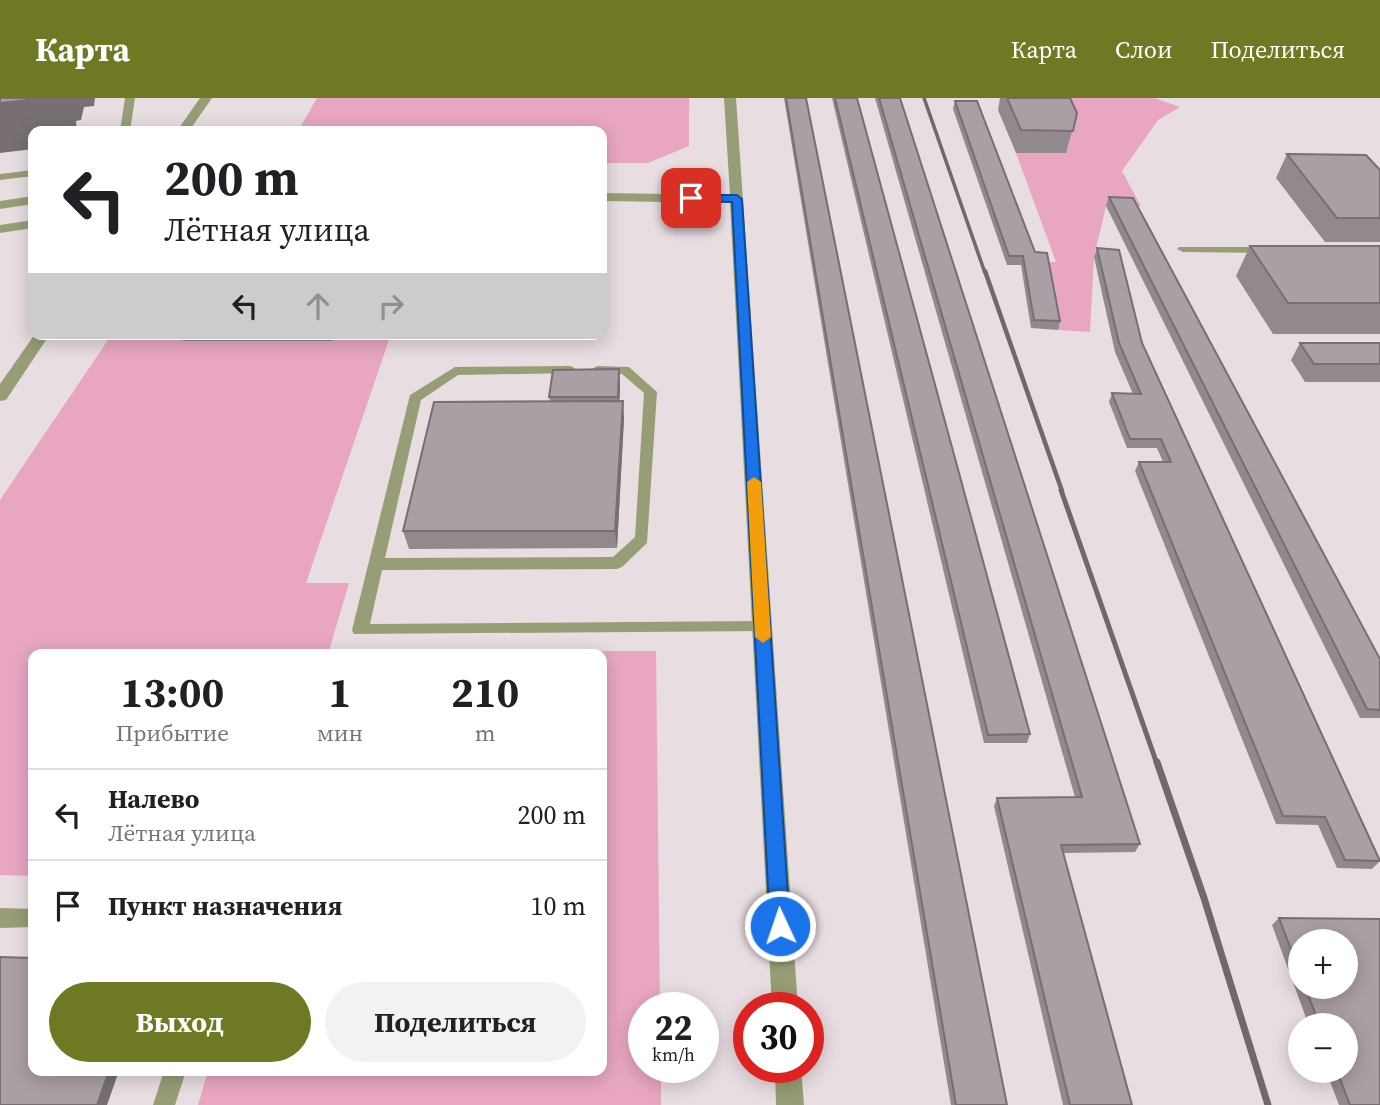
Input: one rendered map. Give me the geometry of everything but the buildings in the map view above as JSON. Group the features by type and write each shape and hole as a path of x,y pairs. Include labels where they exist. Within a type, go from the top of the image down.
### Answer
{"street":[{"path":"186,126 206,98"},
{"path":"730,98 784,992"},
{"path":"607,197 737,199"},
{"path":"0,205 28,201"},
{"path":"0,229 28,225"},
{"path":"0,396 39,340"},
{"path":"789,1083 790,1105"}],"lane":[{"path":"126,126 130,98"},
{"path":"0,177 28,174"},
{"path":"1183,249 1288,250"},
{"path":"374,564 617,563 642,539 651,392 625,370 454,371 415,398 374,564 360,630 762,627"},
{"path":"0,918 28,918"},
{"path":"164,1105 173,1076"}],"shaded area":[{"path":"317,98 689,98 689,146 648,163 607,163 607,126 301,126"},
{"path":"1055,98 1154,98 1180,107 1158,120 1122,171 1141,206 1106,206 1094,257 1090,332 1058,330 1045,262 1056,262 1016,153 1066,153"},
{"path":"108,340 389,340 306,583 349,583 330,649 28,649 28,876 0,875 0,500"},
{"path":"607,651 656,651 660,992 628,992 628,1083 661,1083 661,1105 198,1105 207,1076 607,1076"}],"railway":[{"path":"924,98 985,273"},
{"path":"985,271 1062,491"},
{"path":"1061,490 1157,764"},
{"path":"1157,762 1204,898 1268,1105"}],"slow traffic":[{"path":"754,482 763,637"}],"route":[{"path":"691,198 737,199 780,926"}]}
